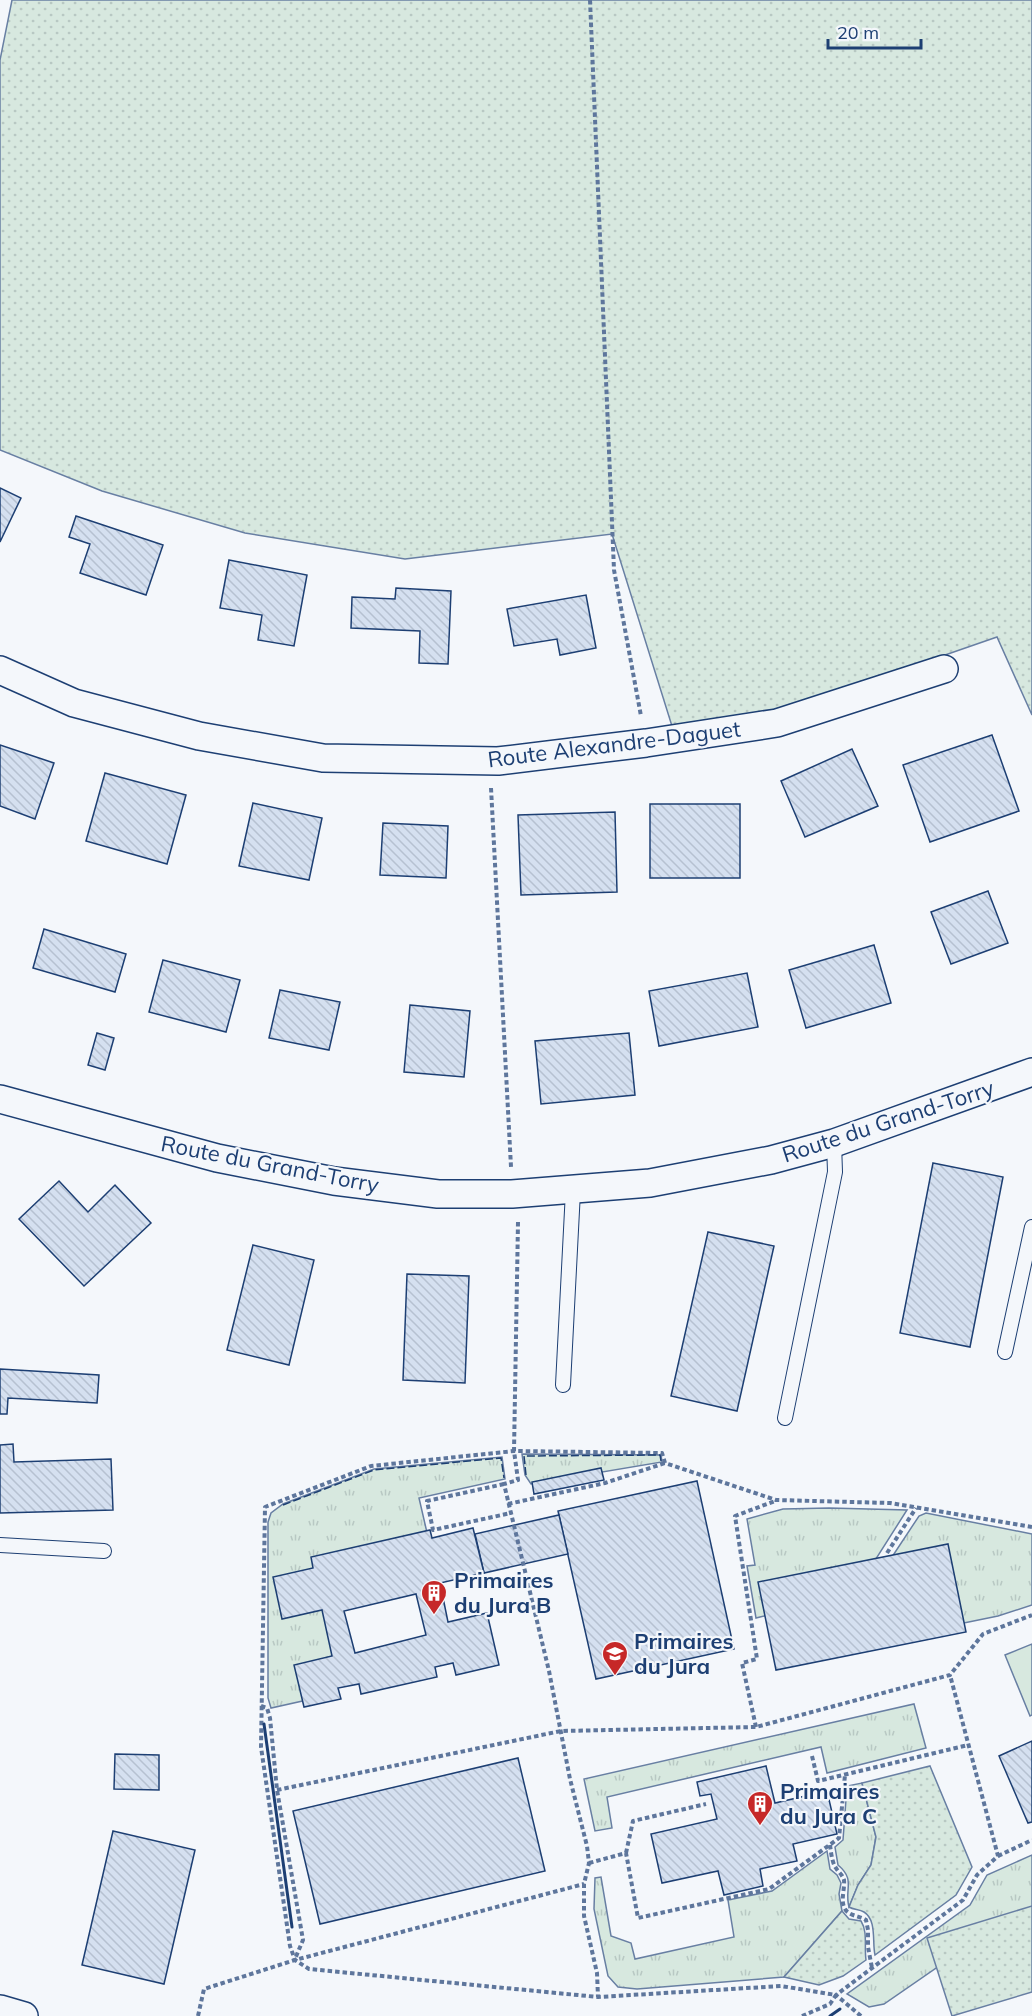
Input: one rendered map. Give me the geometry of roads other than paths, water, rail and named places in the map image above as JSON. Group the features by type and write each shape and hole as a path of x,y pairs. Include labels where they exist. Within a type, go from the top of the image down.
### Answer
{"street":[{"name":"Route Alexandre-Daguet","path":"0,670 74,703 199,736 323,758 498,761 646,743 777,723 944,669"},
{"name":"Route du Grand-Torry","path":"0,1099 217,1158 334,1181 438,1194 512,1194 573,1191 650,1183 771,1160 834,1143 1032,1072"},
{"path":"0,2009 24,2016"}],"lane":[{"path":"785,1418 836,1172 834,1143"},
{"path":"563,1384 573,1191"},
{"path":"1005,1352 1032,1227"},
{"path":"0,1545 104,1551"}],"place":[{"name":"Primaires du Jura B","path":"434,1616"},
{"name":"Primaires du Jura","path":"615,1677"},
{"name":"Primaires du Jura C","path":"760,1827"}]}
